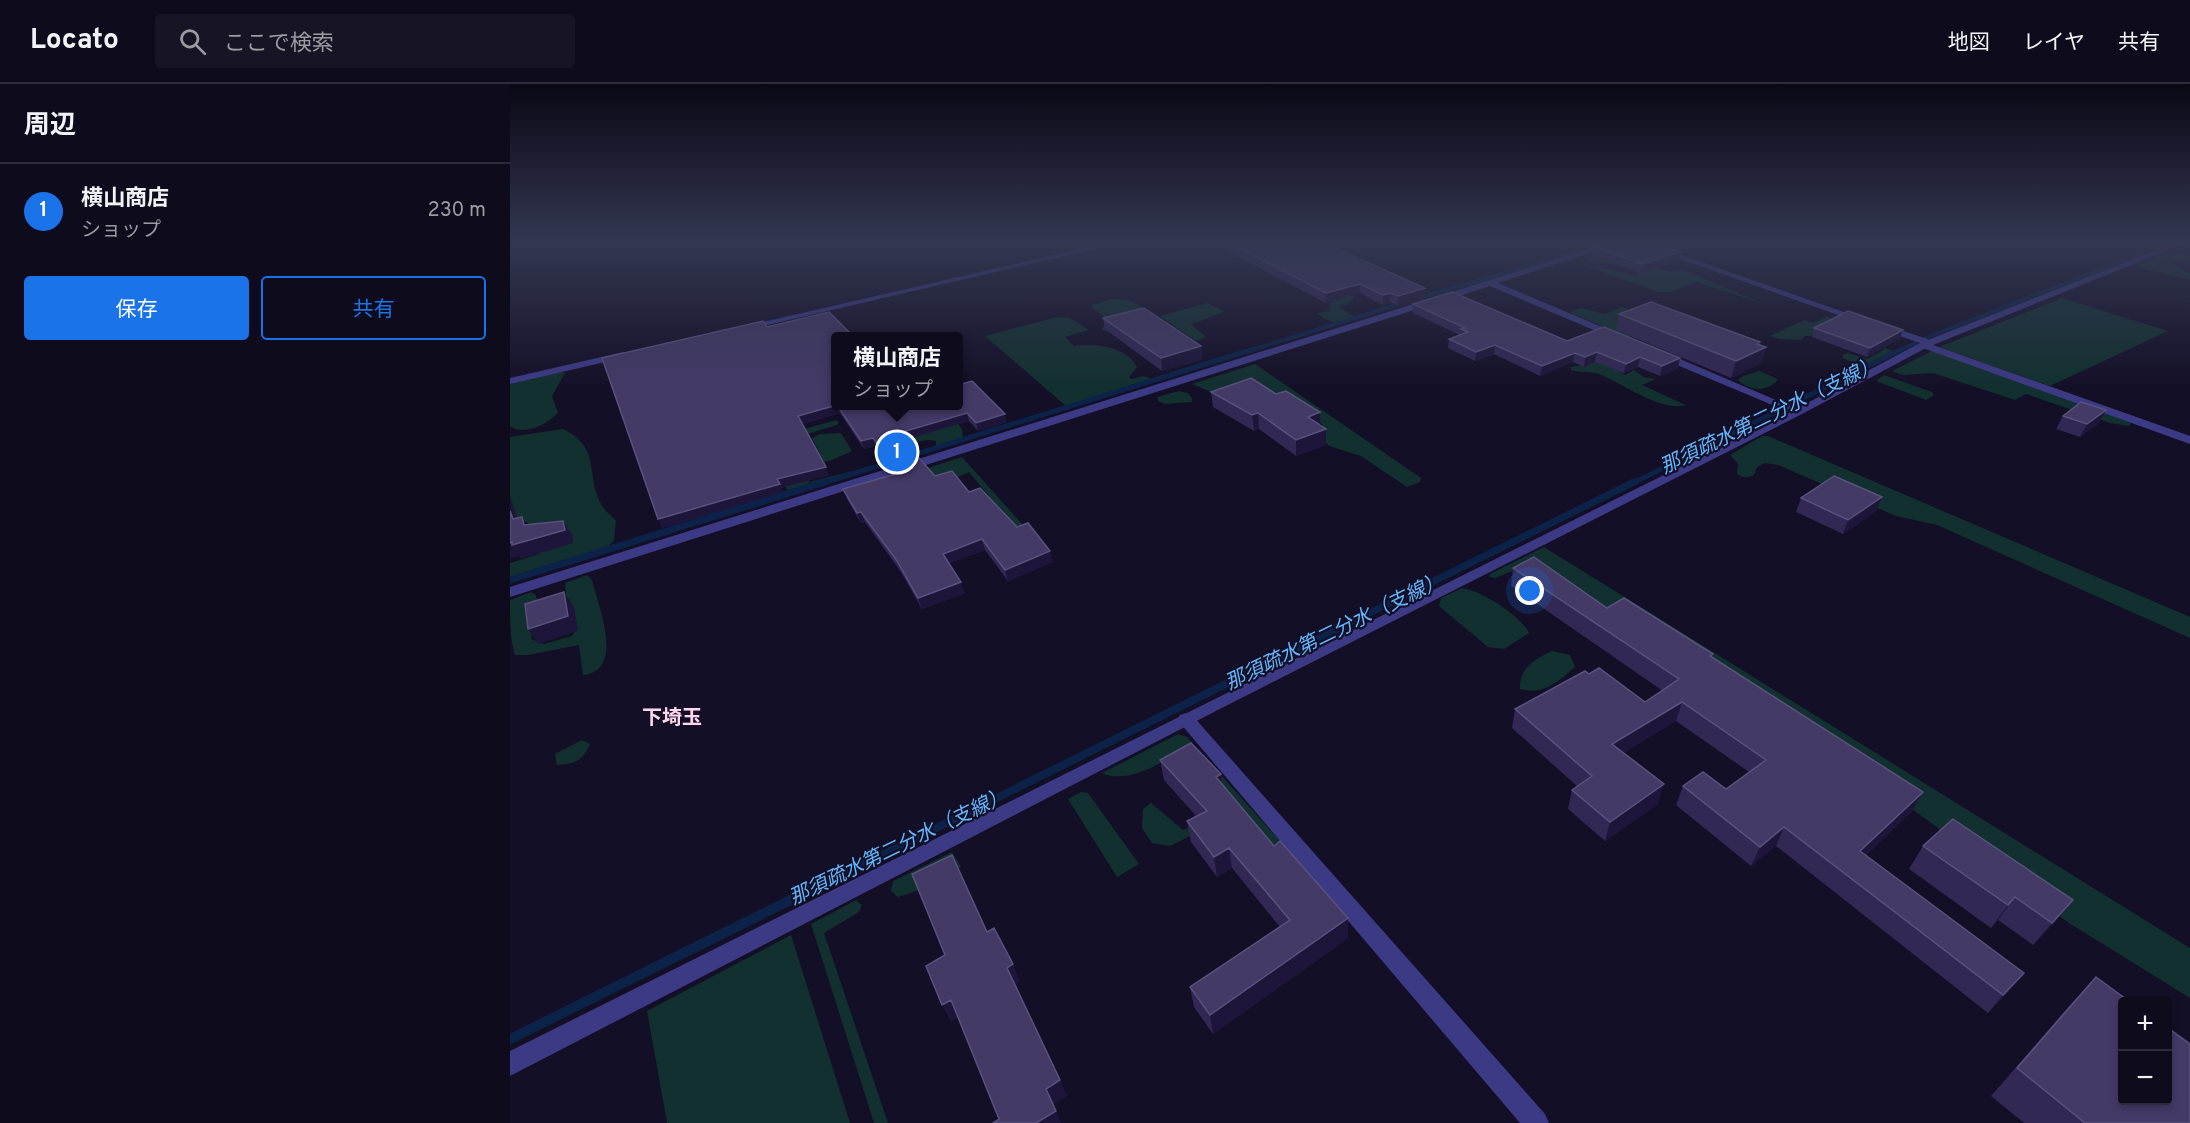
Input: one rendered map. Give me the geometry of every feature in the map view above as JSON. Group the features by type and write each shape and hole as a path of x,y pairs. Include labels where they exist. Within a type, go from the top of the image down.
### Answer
{"street":[{"path":"730,331 899,292"},
{"path":"510,592 1443,292"},
{"path":"1513,292 1627,340"},
{"path":"1782,292 1867,322"},
{"path":"510,1064 1186,719 1798,412 1926,344 2056,292"},
{"path":"1878,326 2190,440"},
{"path":"1648,349 1798,412"},
{"path":"510,381 637,352"},
{"path":"1186,719 1536,1123"}],"green space":[{"path":"1729,292 1737,292 1764,304"},
{"path":"1325,294 1350,294 1354,297 1348,304 1339,307 1355,317 1334,323 1317,314 1330,310 1329,304 1336,301"},
{"path":"2062,298 2168,331 2050,386 1939,347"},
{"path":"1112,299 1129,300 1151,312 1111,330 1103,331 1102,328 1107,323 1105,318 1091,307"},
{"path":"1208,303 1225,312 1191,324 1206,337 1196,341 1160,316"},
{"path":"1622,307 1663,323 1628,337 1569,312 1581,308 1605,314"},
{"path":"1828,316 1831,320 1822,324 1893,351 1863,367 1843,358 1842,355 1848,353 1867,359 1885,349 1827,329 1811,336 1804,336 1802,340 1779,339 1770,336 1804,320 1813,323"},
{"path":"1057,317 1070,318 1089,330 1065,337 1074,346 1091,345 1118,350 1132,360 1137,367 1129,377 1132,379 1143,376 1150,378 1151,383 1067,407 985,336"},
{"path":"1932,351 2133,421 2129,426 2110,423 2026,394 2015,400 1933,373 1903,375 1892,371"},
{"path":"1588,359 1615,368 1625,375 1634,370 1643,377 1656,379 1642,385 1686,405 1666,405 1642,396 1599,374 1571,370 1571,367 1594,363"},
{"path":"1255,364 1421,478 1420,482 1407,487 1361,456 1329,446 1316,432 1323,425 1294,403 1225,398 1192,384"},
{"path":"559,371 565,373 552,396 558,413 536,428 523,430 510,427 510,382"},
{"path":"1759,371 1778,379 1769,387 1758,389 1742,384 1738,380 1743,376"},
{"path":"1884,375 1932,392 1934,395 1926,400 1876,381"},
{"path":"1179,391 1188,393 1192,402 1165,404 1158,401 1157,397"},
{"path":"954,419 962,429 963,441 946,447 936,446 936,441 931,440 911,443 900,440"},
{"path":"836,420 839,422 837,425 801,436 803,464 822,458 812,438 820,434 841,433 852,451 832,460 801,468 809,482 855,472 789,493 761,444 773,438"},
{"path":"563,429 583,445 588,454 597,496 604,509 616,521 614,540 606,549 510,579 510,563 539,554 544,549 531,525 510,516 510,437"},
{"path":"1762,436 1768,436 2190,617 2190,638 1937,525 1896,516 1778,465 1765,463 1757,467 1754,475 1750,477 1737,474 1738,464 1730,455"},
{"path":"962,457 1030,533 1021,535 969,472 949,481 900,477"},
{"path":"1544,547 2190,948 2190,998 2069,923 1916,812 1619,613 1604,621 1515,570 1495,578 1489,577 1490,574"},
{"path":"587,575 592,580 606,636 603,662 596,671 583,675 579,645 528,655 515,655 511,636 510,600 531,592 536,595 539,615 531,639 544,644 572,636 577,627 567,607 565,583"},
{"path":"1462,588 1480,594 1500,605 1518,619 1529,633 1504,649 1488,647 1439,606 1441,598"},
{"path":"1552,651 1570,655 1575,667 1543,689 1528,691 1520,689 1522,675 1529,665"},
{"path":"1178,734 1187,737 1280,841 1269,847 1237,813 1170,846 1152,843 1142,828 1143,809 1151,803 1183,830 1207,819 1185,750 1134,774 1112,776 1102,773"},
{"path":"582,740 590,744 581,758 569,764 557,765 555,754"},
{"path":"1081,792 1088,793 1139,864 1117,877 1068,799"},
{"path":"952,852 961,867 955,871 914,892 898,897 891,891 893,881"},
{"path":"856,900 862,905 859,912 824,933 888,1123 874,1123 811,924"},
{"path":"791,935 850,1123 667,1123 647,1011"}],"building":[{"path":"1378,292 1410,292 1398,296 1391,293 1383,295"},
{"path":"1453,292 1567,341 1604,327 1680,358 1662,366 1640,357 1626,364 1597,352 1585,357 1575,353 1542,366 1495,345 1476,352 1449,339 1468,332 1461,329 1465,328 1413,304"},
{"path":"1651,302 1760,342 1757,344 1766,347 1736,361 1619,314"},
{"path":"1144,308 1201,346 1161,358 1103,318"},
{"path":"1848,311 1903,330 1870,348 1814,328"},
{"path":"829,312 849,332 831,332 831,407 798,416 826,467 777,479 780,484 658,519 602,358 763,321 767,327"},
{"path":"1251,378 1276,394 1286,391 1320,412 1308,417 1326,429 1296,440 1258,413 1252,415 1211,392"},
{"path":"972,381 1005,414 976,423 967,413 899,433 904,438 901,439 911,450 889,457 873,438 861,441 840,410 963,410 963,384"},
{"path":"2081,402 2106,410 2087,424 2063,416"},
{"path":"919,458 935,476 952,471 969,492 980,488 1017,527 1028,523 1050,551 1005,570 982,539 943,554 961,582 918,598 897,561 861,512 857,513 843,489 903,472 897,465"},
{"path":"1834,476 1882,497 1848,520 1801,498"},
{"path":"510,511 513,519 522,517 524,525 563,521 565,530 512,545 512,542 510,543"},
{"path":"1534,557 1607,608 1624,598 1713,654 1710,656 1923,792 1860,851 2024,973 2003,995 1784,827 1760,847 1683,786 1703,772 1726,789 1766,760 1682,702 1612,744 1664,784 1610,822 1572,790 1592,776 1515,709 1585,671 1589,674 1599,668 1645,702 1679,679 1513,568"},
{"path":"564,592 568,616 528,629 525,604"},
{"path":"1191,743 1221,774 1216,777 1274,846 1280,841 1348,918 1210,1015 1190,987 1290,920 1229,848 1214,857 1187,821 1207,811 1160,760"},
{"path":"1953,819 2073,900 2052,923 2015,897 2008,905 1923,846"},
{"path":"952,855 987,932 994,928 1013,964 1007,968 1060,1080 1046,1089 1056,1111 1036,1123 993,1123 999,1119 951,1000 942,1005 926,966 945,955 912,874"},
{"path":"2096,977 2123,997 2118,997 2118,1105 2172,1105 2172,1031 2190,1044 2190,1123 2085,1123 2017,1068"}],"waterway":[{"name":"那須疏水第二分水（支線）","path":"1416,299 1438,292"},
{"name":"那須疏水第二分水（支線）","path":"1899,351 1923,339 2042,292"},
{"name":"那須疏水第二分水（支線）","path":"1249,351 1403,303"},
{"name":"那須疏水第二分水（支線）","path":"820,484 1254,349"},
{"name":"那須疏水第二分水（支線）","path":"1631,484 1902,349"},
{"name":"那須疏水第二分水（支線）","path":"510,580 825,482"},
{"name":"那須疏水第二分水（支線）","path":"1293,651 1634,482"},
{"name":"那須疏水第二分水（支線）","path":"870,861 1296,649"},
{"name":"那須疏水第二分水（支線）","path":"510,1039 873,859"}],"place":[{"name":"横山商店","path":"897,452"}],"district":[{"name":"下埼玉","path":"672,717"}]}
